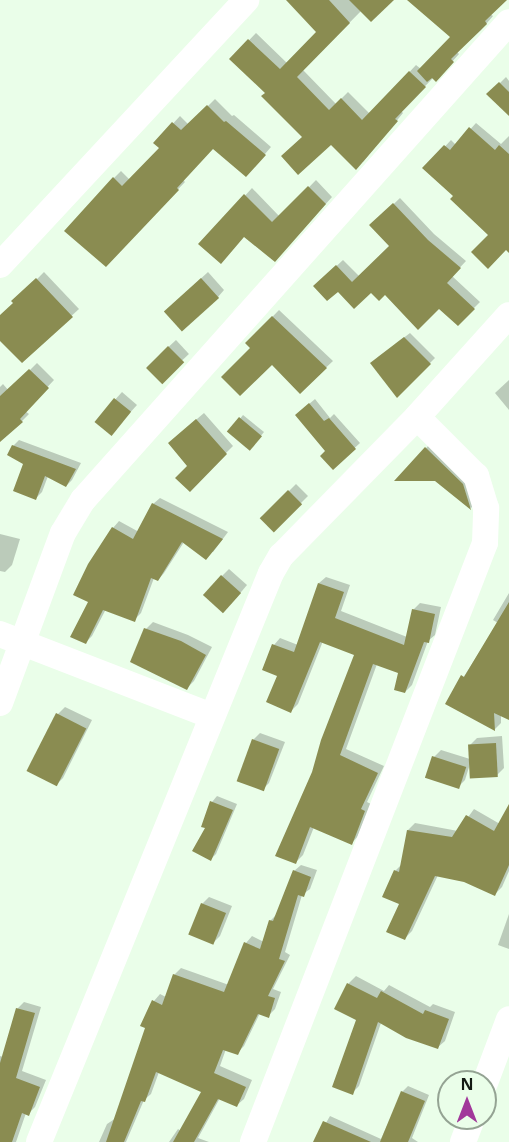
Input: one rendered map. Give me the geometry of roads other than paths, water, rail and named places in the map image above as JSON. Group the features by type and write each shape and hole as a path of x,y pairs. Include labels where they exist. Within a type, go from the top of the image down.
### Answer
{"street":[{"path":"0,265 246,0"},
{"path":"0,703 12,638 63,532 83,500 509,22"},
{"path":"39,1142 263,589 281,556 417,417 509,315"},
{"path":"253,1142 485,543 486,507 476,476 417,417"},
{"path":"12,638 211,716"},
{"path":"490,1070 509,1019"}]}
